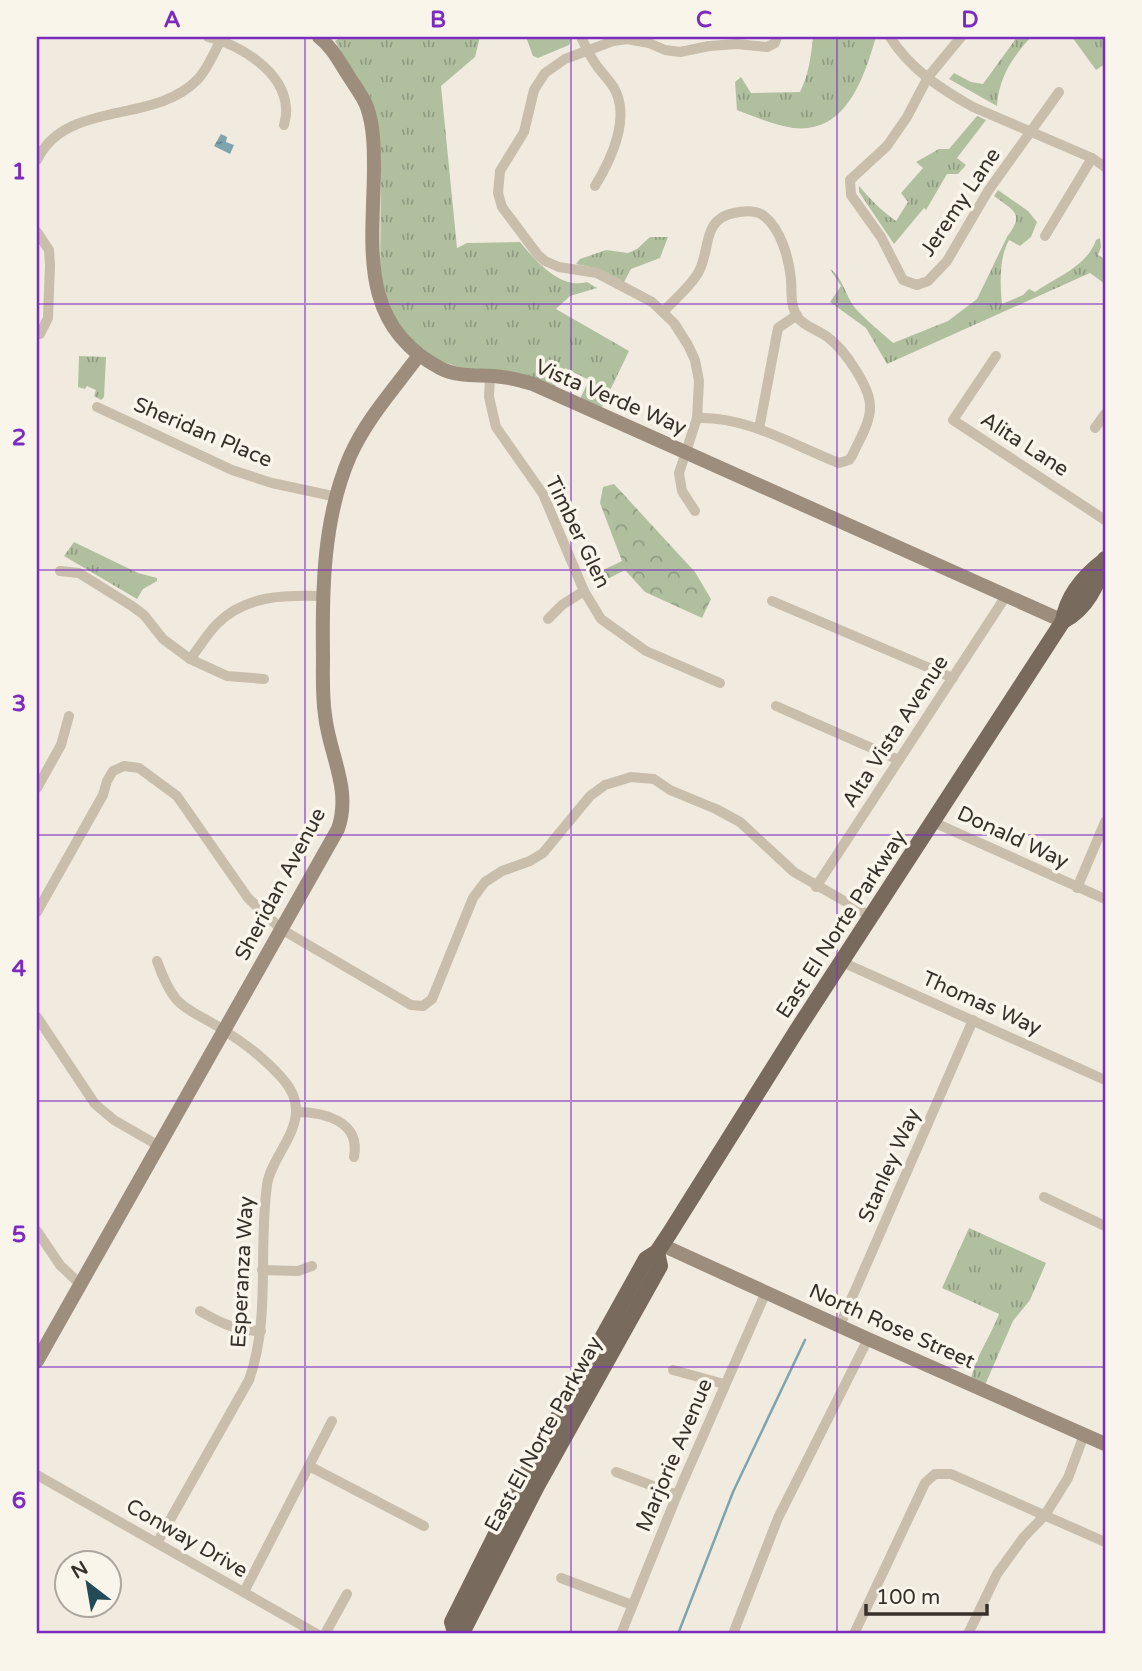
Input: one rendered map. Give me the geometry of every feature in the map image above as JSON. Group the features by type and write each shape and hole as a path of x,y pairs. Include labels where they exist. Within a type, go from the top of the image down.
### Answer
{"main road":[{"name":"East El Norte Parkway","path":"454,1633 452,1622 524,1478 646,1259 660,1248 873,917 1063,621 1065,608 1088,572 1105,559"}],"street":[{"path":"208,37 221,38 245,51 267,71 283,96 286,108 284,125"},
{"name":"Vista Verde Way","path":"319,37 333,51 367,106 374,142 373,262 376,288 386,318 399,336 419,355 441,369 462,376 490,376 533,384 1063,621"},
{"path":"581,37 614,88 618,99 619,128 611,159 595,186"},
{"path":"695,511 682,492 679,473 697,418 699,381 695,360 674,323 652,302 597,272 559,267 538,255 502,207 498,193 500,171 524,132 534,90 545,73 565,59 613,41 627,39 680,52 737,44 768,47 775,43 777,37"},
{"path":"890,37 910,64 973,107 1092,158 1105,167"},
{"path":"928,77 961,37"},
{"path":"37,160 48,143 71,127 177,95 198,79 221,38"},
{"name":"Jeremy Lane","path":"928,77 907,117 887,146 850,180 849,184 850,195 881,237 903,280 914,284 928,281 947,261 988,191 1059,92"},
{"path":"1045,236 1092,158"},
{"path":"663,312 698,273 706,241 715,222 731,213 754,212 764,216 776,231 788,259 791,302 800,321 830,338 846,356 866,389 870,406 852,456 839,463 759,429 711,418 697,418"},
{"path":"37,232 49,250 50,265 48,318 40,334"},
{"path":"759,429 778,328 797,315"},
{"name":"Sheridan Avenue","path":"37,1361 338,829 344,802 324,711 322,596 337,497 342,476 361,435 419,355"},
{"name":"Alita Lane","path":"996,356 953,420 1105,520"},
{"name":"Timber Glen","path":"490,376 489,397 496,427 543,494 584,591 601,619 646,651 720,683"},
{"name":"Sheridan Place","path":"97,407 232,470 272,483 337,497"},
{"path":"1095,428 1105,414"},
{"path":"60,571 79,573 132,606 144,615 163,639 190,659 227,676 264,679"},
{"path":"548,619 562,605 584,591"},
{"path":"190,659 226,615 250,602 286,595 322,596"},
{"name":"Alta Vista Avenue","path":"816,887 1006,596"},
{"path":"772,601 953,678"},
{"path":"776,706 899,760"},
{"path":"37,788 61,745 69,716"},
{"path":"37,912 103,795 107,781 113,771 124,766 139,768 177,796 248,898 281,929 411,1005 423,1006 432,999 473,898 485,882 502,871 543,853 590,796 605,785 632,777 654,779 670,790 716,808 740,822 783,863 816,887 873,917"},
{"name":"Donald Way","path":"933,822 1105,899"},
{"name":"Donald Way","path":"1077,888 1105,822"},
{"path":"157,961 166,985 178,1002 225,1030 284,1079 293,1097 296,1112 317,1112 331,1116 349,1129 356,1148 354,1157"},
{"name":"Thomas Way","path":"842,962 1105,1080"},
{"path":"37,1017 95,1104 114,1120 159,1146"},
{"name":"Stanley Way","path":"840,1325 973,1020"},
{"name":"Esperanza Way","path":"157,1543 249,1380 257,1357 261,1331 267,1185 290,1135 296,1112"},
{"path":"1044,1197 1105,1226"},
{"path":"37,1231 60,1265 80,1284"},
{"name":"North Rose Street","path":"660,1248 766,1292 1105,1444"},
{"path":"262,1269 298,1271 312,1266"},
{"name":"Marjorie Avenue","path":"621,1634 677,1494 766,1292"},
{"path":"200,1311 224,1325 245,1331 261,1331"},
{"path":"733,1634 778,1518 867,1339"},
{"path":"673,1370 724,1384"},
{"path":"244,1592 332,1421"},
{"path":"968,1634 997,1574 1045,1515 1068,1478 1084,1435"},
{"path":"309,1466 424,1526"},
{"path":"616,1472 677,1494"},
{"path":"854,1634 925,1483 935,1474 951,1474 1105,1542"},
{"name":"Conway Drive","path":"37,1475 317,1634"},
{"path":"561,1578 632,1605"},
{"path":"325,1634 348,1594"}],"green space":[{"path":"341,37 480,37 475,57 441,86 457,248 467,243 520,242 541,265 558,278 567,282 587,282 597,288 570,296 556,309 629,351 602,407 580,399 589,380 565,368 555,387 462,368 437,360 415,346 399,329 380,293 381,159 376,120 364,91 335,41"},
{"path":"526,37 570,37 571,40 569,45 538,58 533,56"},
{"path":"813,37 876,37 859,85 840,112 827,122 812,127 793,128 737,110 735,82 741,77 751,93 800,92 808,72"},
{"path":"1017,37 1031,37 1008,68 1000,86 997,106 949,79 954,73 971,82 983,84"},
{"path":"1072,37 1105,37 1105,64 1096,70"},
{"path":"977,116 986,120 957,158 966,165 958,174 947,174 926,210 924,208 894,244 859,192 859,186 876,205 896,221 908,202 901,193 923,168 916,162 939,149 949,149"},
{"path":"998,190 1028,211 1037,222 1031,237 1020,246 1009,240 1006,247 1001,271 1002,304 1023,295 1029,289 1035,292 1079,264 1100,238 1098,255 1105,259 1105,284 1090,273 887,364 866,328 830,302 841,286 830,269 838,277 856,309 893,343 948,321 977,299 1015,223 1012,210 994,196"},
{"path":"650,237 668,237 660,258 631,269 624,282 599,269 576,264 580,259 606,250 628,253"},
{"path":"79,356 106,357 104,397 101,400 94,396 96,390 87,386 85,389 78,387"},
{"path":"614,484 695,572 711,599 702,618 645,592 625,570 596,585 591,576 622,561 600,503 603,487"},
{"path":"74,542 138,573 157,578 157,581 143,589 137,599 64,556"},
{"path":"969,1228 1046,1263 1030,1300 1013,1321 985,1385 971,1379 999,1314 942,1288"}],"water":[{"path":"221,134 227,137 226,142 234,145 230,154 214,146"}],"waterway":[{"path":"678,1634 733,1492 805,1340"}]}
